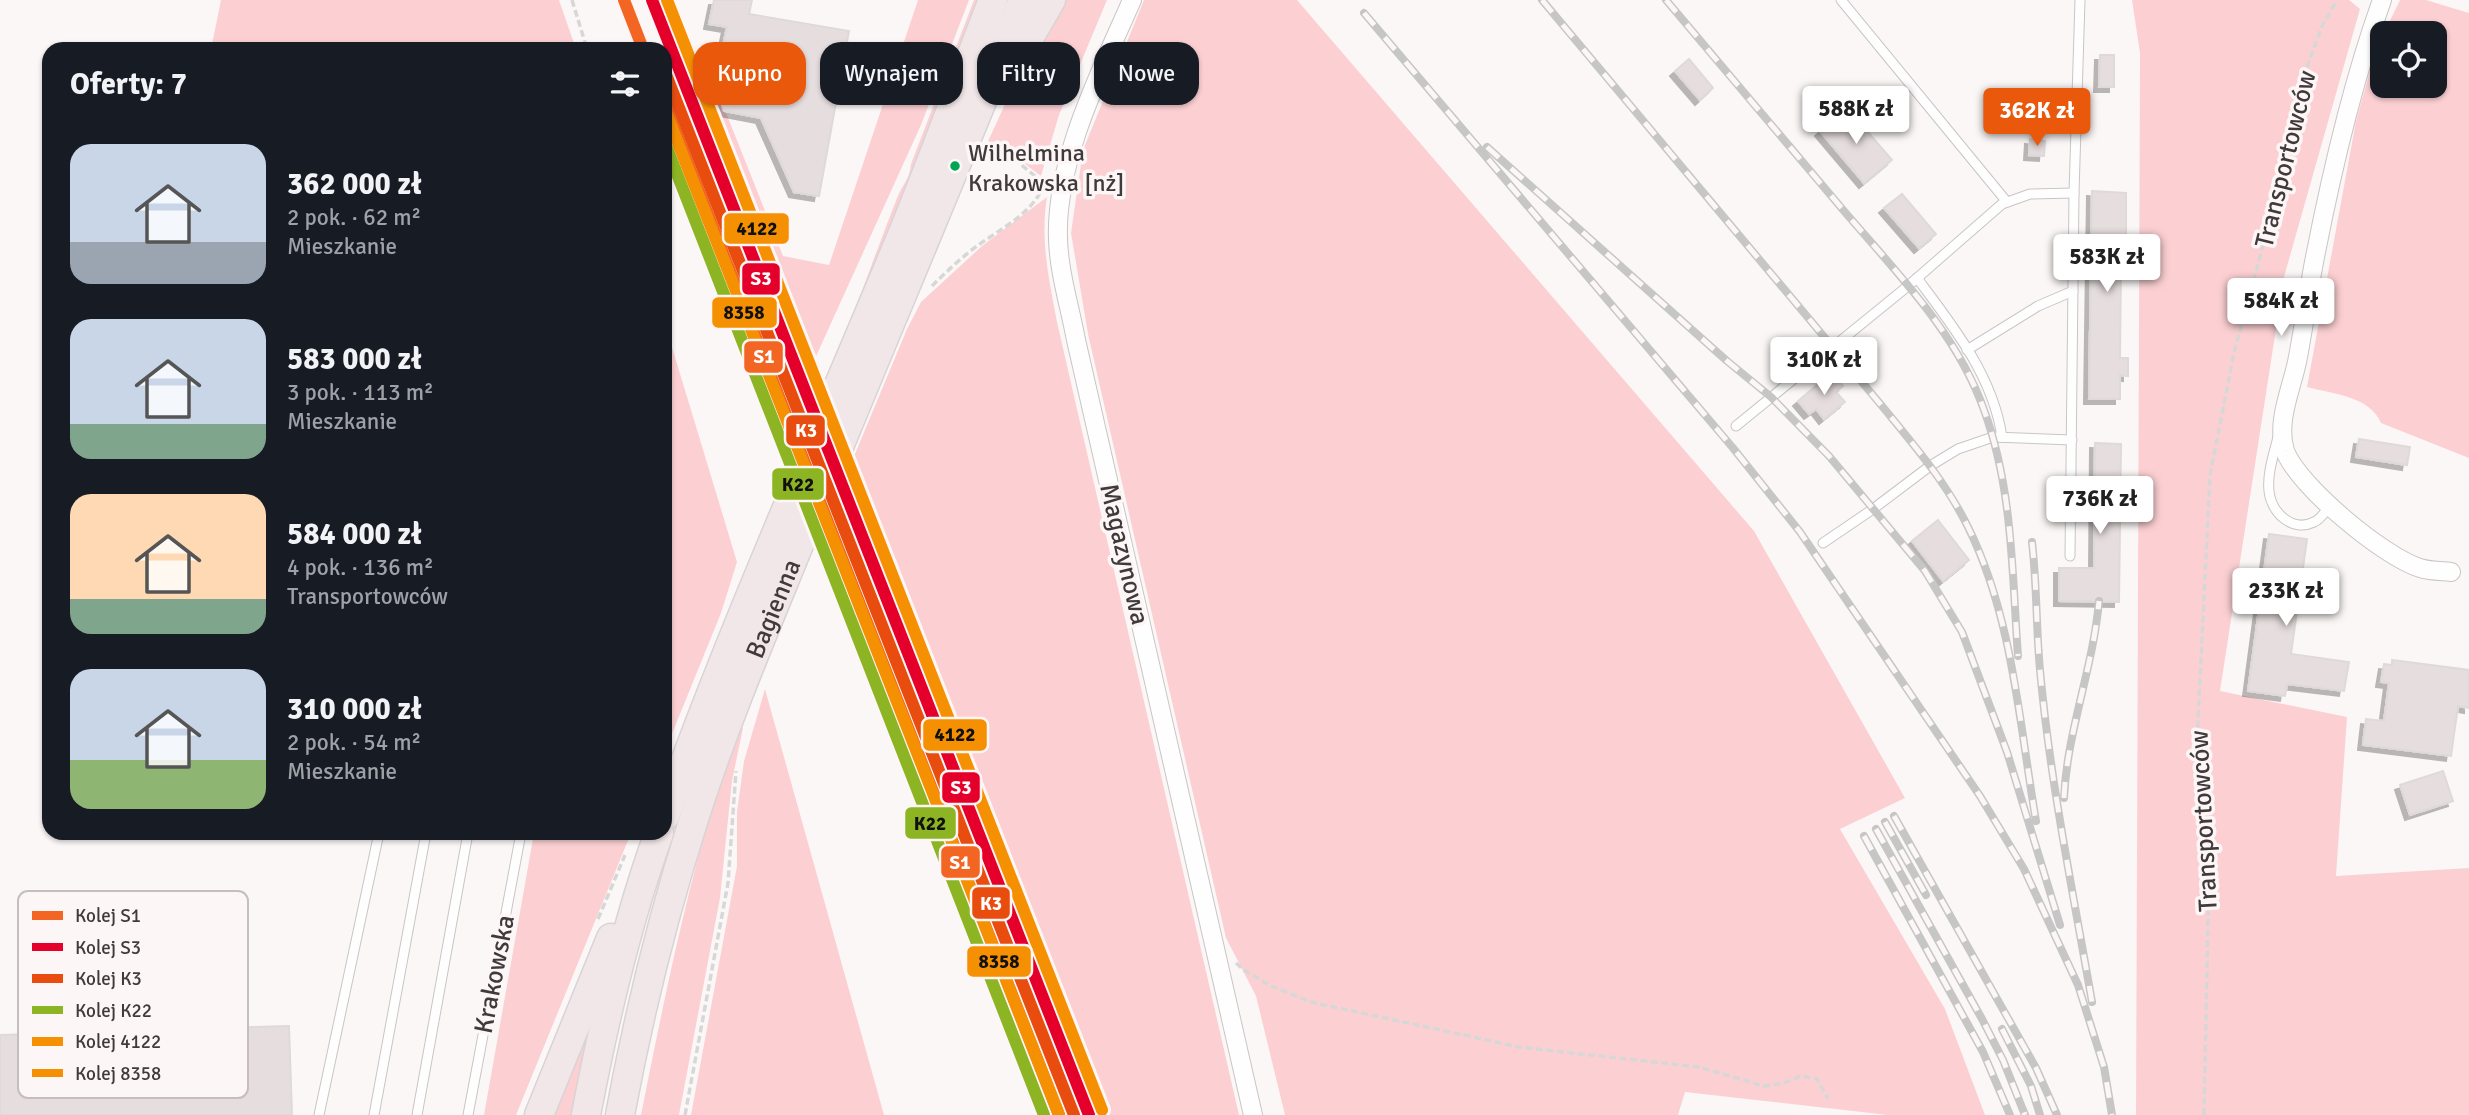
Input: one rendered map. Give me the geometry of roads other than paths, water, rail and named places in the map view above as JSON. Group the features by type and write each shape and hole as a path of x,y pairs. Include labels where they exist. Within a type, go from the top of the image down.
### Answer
{"main road":[{"name":"Bagienna","path":"620,1115 660,939 692,826 802,538 896,250 993,0"},
{"name":"Bagienna","path":"1006,42 1023,0"},
{"path":"1027,42 1051,0"},
{"name":"Bagienna","path":"672,798 787,509 856,374 980,105"},
{"path":"586,1115 600,1044 640,888 657,840"},
{"path":"539,1115 614,931 640,888"},
{"path":"626,1115 628,1072"}],"street":[{"name":"Magazynowa","path":"1132,0 1072,148 1058,218 1058,241 1076,340 1253,1115"},
{"name":"Transportowców","path":"2382,0 2362,56 2345,118 2315,257 2297,364 2282,422 2285,450 2300,475 2329,508 2379,546 2419,568 2451,572"}],"lane":[{"path":"1841,0 2007,202"},
{"path":"2070,556 2074,193 2081,0"},
{"path":"1736,426 1917,278 2002,204 2030,194 2074,193"},
{"path":"1917,278 1952,325 1982,376 1998,413 2002,437"},
{"path":"1967,350 2038,306 2073,291"},
{"path":"2282,422 2270,467 2269,490 2272,505 2285,521 2301,526 2316,522 2329,508"},
{"path":"1823,543 1958,449 1993,437 2072,440"},
{"path":"319,1115 378,840"},
{"path":"374,1115 425,840"},
{"path":"417,1115 467,840"},
{"name":"Krakowska","path":"468,1115 520,840"}],"railway":[{"path":"1542,0 1905,435 1959,510 1983,562 2005,634 2036,821"},
{"path":"1666,0 1904,280 1942,329 1958,355 1984,410 2001,470 2010,532 2018,656"},
{"path":"1364,13 1733,448 1800,532 1980,796 2024,869 2078,985 2104,1067 2112,1115"},
{"path":"1487,147 1771,397 1829,456 1925,571 1962,632 2007,752 2060,925"},
{"path":"2032,542 2040,670 2050,753 2092,1002"},
{"path":"2064,798 2070,749 2099,601"},
{"path":"1894,816 2036,1068 2057,1115"},
{"path":"1885,822 1926,895"},
{"path":"1876,829 1982,1019 2003,1060 2025,1115"},
{"path":"1864,836 1983,1052 2010,1115"},
{"path":"2002,1029 2031,1086 2040,1115"}],"rail line":[{"name":"S1","path":"624,0 640,42"},
{"name":"S3","path":"652,0 668,42"},
{"name":"4122","path":"667,0 1102,1110"},
{"name":"S3","path":"672,51 1089,1115"},
{"name":"K3","path":"672,90 1074,1115"},
{"name":"S1","path":"672,122 1059,1115"},
{"name":"8358","path":"672,128 1059,1115"},
{"name":"K22","path":"672,161 1044,1115"}],"place":[{"name":"Wilhelmina Krakowska [nż]","path":"955,166"}]}
